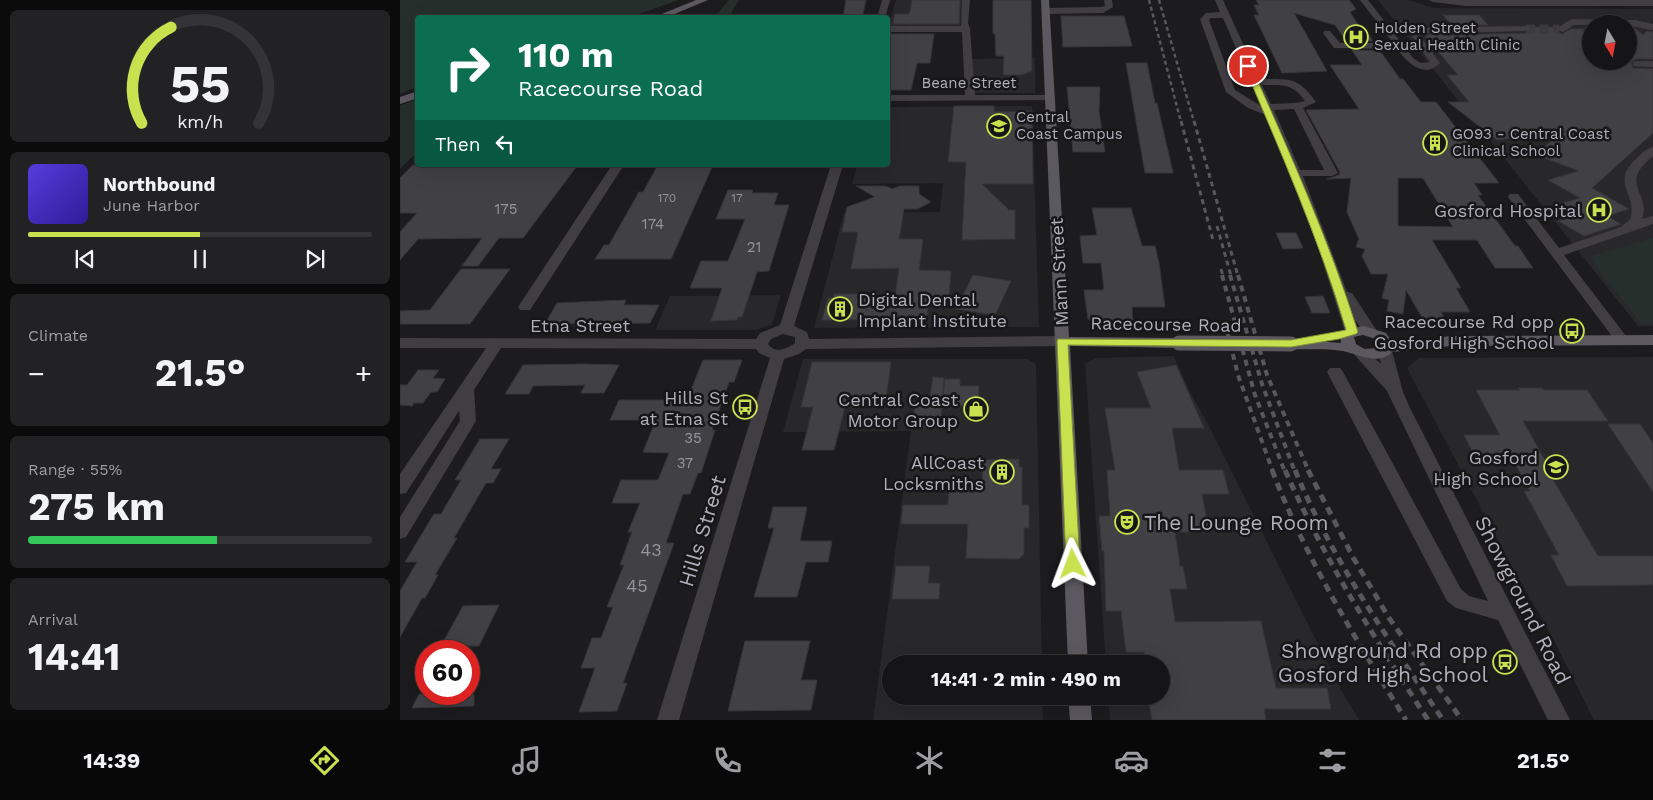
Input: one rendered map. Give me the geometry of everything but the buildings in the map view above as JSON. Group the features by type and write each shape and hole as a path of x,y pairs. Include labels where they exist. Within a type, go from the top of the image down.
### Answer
{"main road":[{"path":"664,15 704,0"},
{"name":"Mann Street","path":"1045,0 1078,655"},
{"path":"400,101 415,95"},
{"path":"1353,341 1373,332 1451,341"},
{"path":"1373,332 1385,340 1386,349"},
{"path":"1353,341 1375,354 1386,349 1451,341 1653,340"},
{"name":"Racecourse Road","path":"1062,341 1291,344 1353,341"},
{"path":"1080,705 1081,720"}],"street":[{"path":"882,15 886,0"},
{"path":"966,0 964,23 966,29 970,98"},
{"path":"1084,11 1093,8 1093,0"},
{"path":"1046,11 1106,9 1109,6 1108,0"},
{"name":"Showground Road","path":"1219,0 1294,173 1337,282 1353,341 1395,392 1560,720"},
{"path":"1364,0 1411,61 1419,66 1432,66 1434,63 1415,36 1424,30 1431,30"},
{"path":"1433,0 1466,4 1653,3"},
{"path":"1226,15 1208,16 1204,19 1230,92 1252,106 1267,110 1311,102 1301,88 1285,82 1255,82"},
{"path":"1559,29 1563,29 1572,22 1635,23 1653,27"},
{"path":"890,29 966,29"},
{"path":"1448,30 1526,29"},
{"path":"1326,32 1337,46 1400,46"},
{"path":"1638,64 1653,64"},
{"name":"Beane Street","path":"890,98 1051,98"},
{"path":"1294,173 1332,173 1297,106"},
{"path":"1653,150 1638,163 1630,176 1630,187 1636,200 1642,208 1653,215"},
{"path":"525,307 617,167"},
{"path":"786,329 836,167"},
{"path":"1514,197 1622,340"},
{"path":"1560,256 1637,221 1636,200"},
{"path":"1624,228 1653,220"},
{"path":"1560,256 1653,228"},
{"name":"Showground Road","path":"1337,282 1373,332"},
{"path":"786,329 802,335 802,344 790,353 778,355 767,353 761,347 761,344 762,340 769,333 786,329"},
{"name":"Racecourse Road","path":"802,344 1062,341"},
{"name":"Etna Street","path":"400,343 761,344"},
{"path":"400,352 436,343"},
{"path":"400,488 496,344"},
{"name":"Showground Road","path":"1386,349 1395,392"},
{"name":"Hills Street","path":"668,720 778,355"},
{"path":"1335,372 1454,595 1463,602 1505,614"},
{"path":"400,532 468,421 466,390"}],"shaded area":[{"path":"400,0 679,0 636,15 415,15 415,88 400,94"},
{"path":"729,0 739,0 730,15 713,15 718,13"},
{"path":"896,0 963,0 960,28 890,28"},
{"name":"Gosford Hospital","path":"1378,0 1408,0 1434,8 1653,9 1653,326 1638,326"},
{"path":"1035,58 1035,93 974,93 972,59"},
{"path":"415,100 415,154 400,169 400,106"},
{"path":"1032,106 1039,327 814,328 844,213 940,212 943,183 852,184 856,167 890,167 890,107"},
{"path":"1653,238 1653,324 1642,324 1594,265 1591,256"},
{"path":"781,295 772,324 757,330 655,330 670,296"},
{"path":"1174,356 1190,392 1209,426 1340,688 1359,720 1110,720 1109,705 1170,705 1170,655 1105,655 1085,364 1096,358"},
{"name":"Gosford High School","path":"1653,357 1653,720 1594,720 1549,631 1512,567 1407,368 1419,358"},
{"path":"803,359 1028,359 1036,364 1042,655 882,655 882,705 1042,705 1043,720 873,720 911,431 783,432"}],"tunnel":[{"path":"1526,29 1559,29"},
{"path":"1431,30 1448,30"}],"railway":[{"path":"1149,0 1181,122"},
{"path":"1159,0 1194,122"},
{"path":"1181,121 1213,240"},
{"path":"1194,121 1238,276"},
{"path":"1217,226 1231,276"},
{"path":"1221,269 1223,276"},
{"path":"1222,275 1255,395 1285,472"},
{"path":"1230,275 1262,384 1295,472"},
{"path":"1238,275 1267,375 1309,472"},
{"path":"1225,322 1238,375 1273,472"},
{"path":"1272,470 1285,503 1316,567 1406,720"},
{"path":"1285,470 1317,536 1351,598 1428,720"},
{"path":"1295,470 1326,536 1344,568 1443,720"},
{"path":"1309,472 1354,559 1389,618 1462,720"}],"place":[{"name":"Holden Street Sexual Health Clinic","path":"1356,37"},
{"name":"Central Coast Campus","path":"999,126"},
{"name":"GO93 - Central Coast Clinical School","path":"1435,143"},
{"name":"Gosford Hospital","path":"1599,210"},
{"name":"Digital Dental Implant Institute","path":"840,309"},
{"name":"Racecourse Rd opp Gosford High School","path":"1572,331"},
{"name":"Hills St at Etna St","path":"745,407"},
{"name":"Central Coast Motor Group","path":"976,409"},
{"name":"Gosford High School","path":"1556,467"},
{"name":"AllCoast Locksmiths","path":"1002,472"},
{"name":"The Lounge Room","path":"1127,522"},
{"name":"Showground Rd opp Gosford High School","path":"1505,662"}],"route":[{"path":"1073,564 1062,341 1291,344 1352,332 1337,282 1311,214 1248,66"}]}
